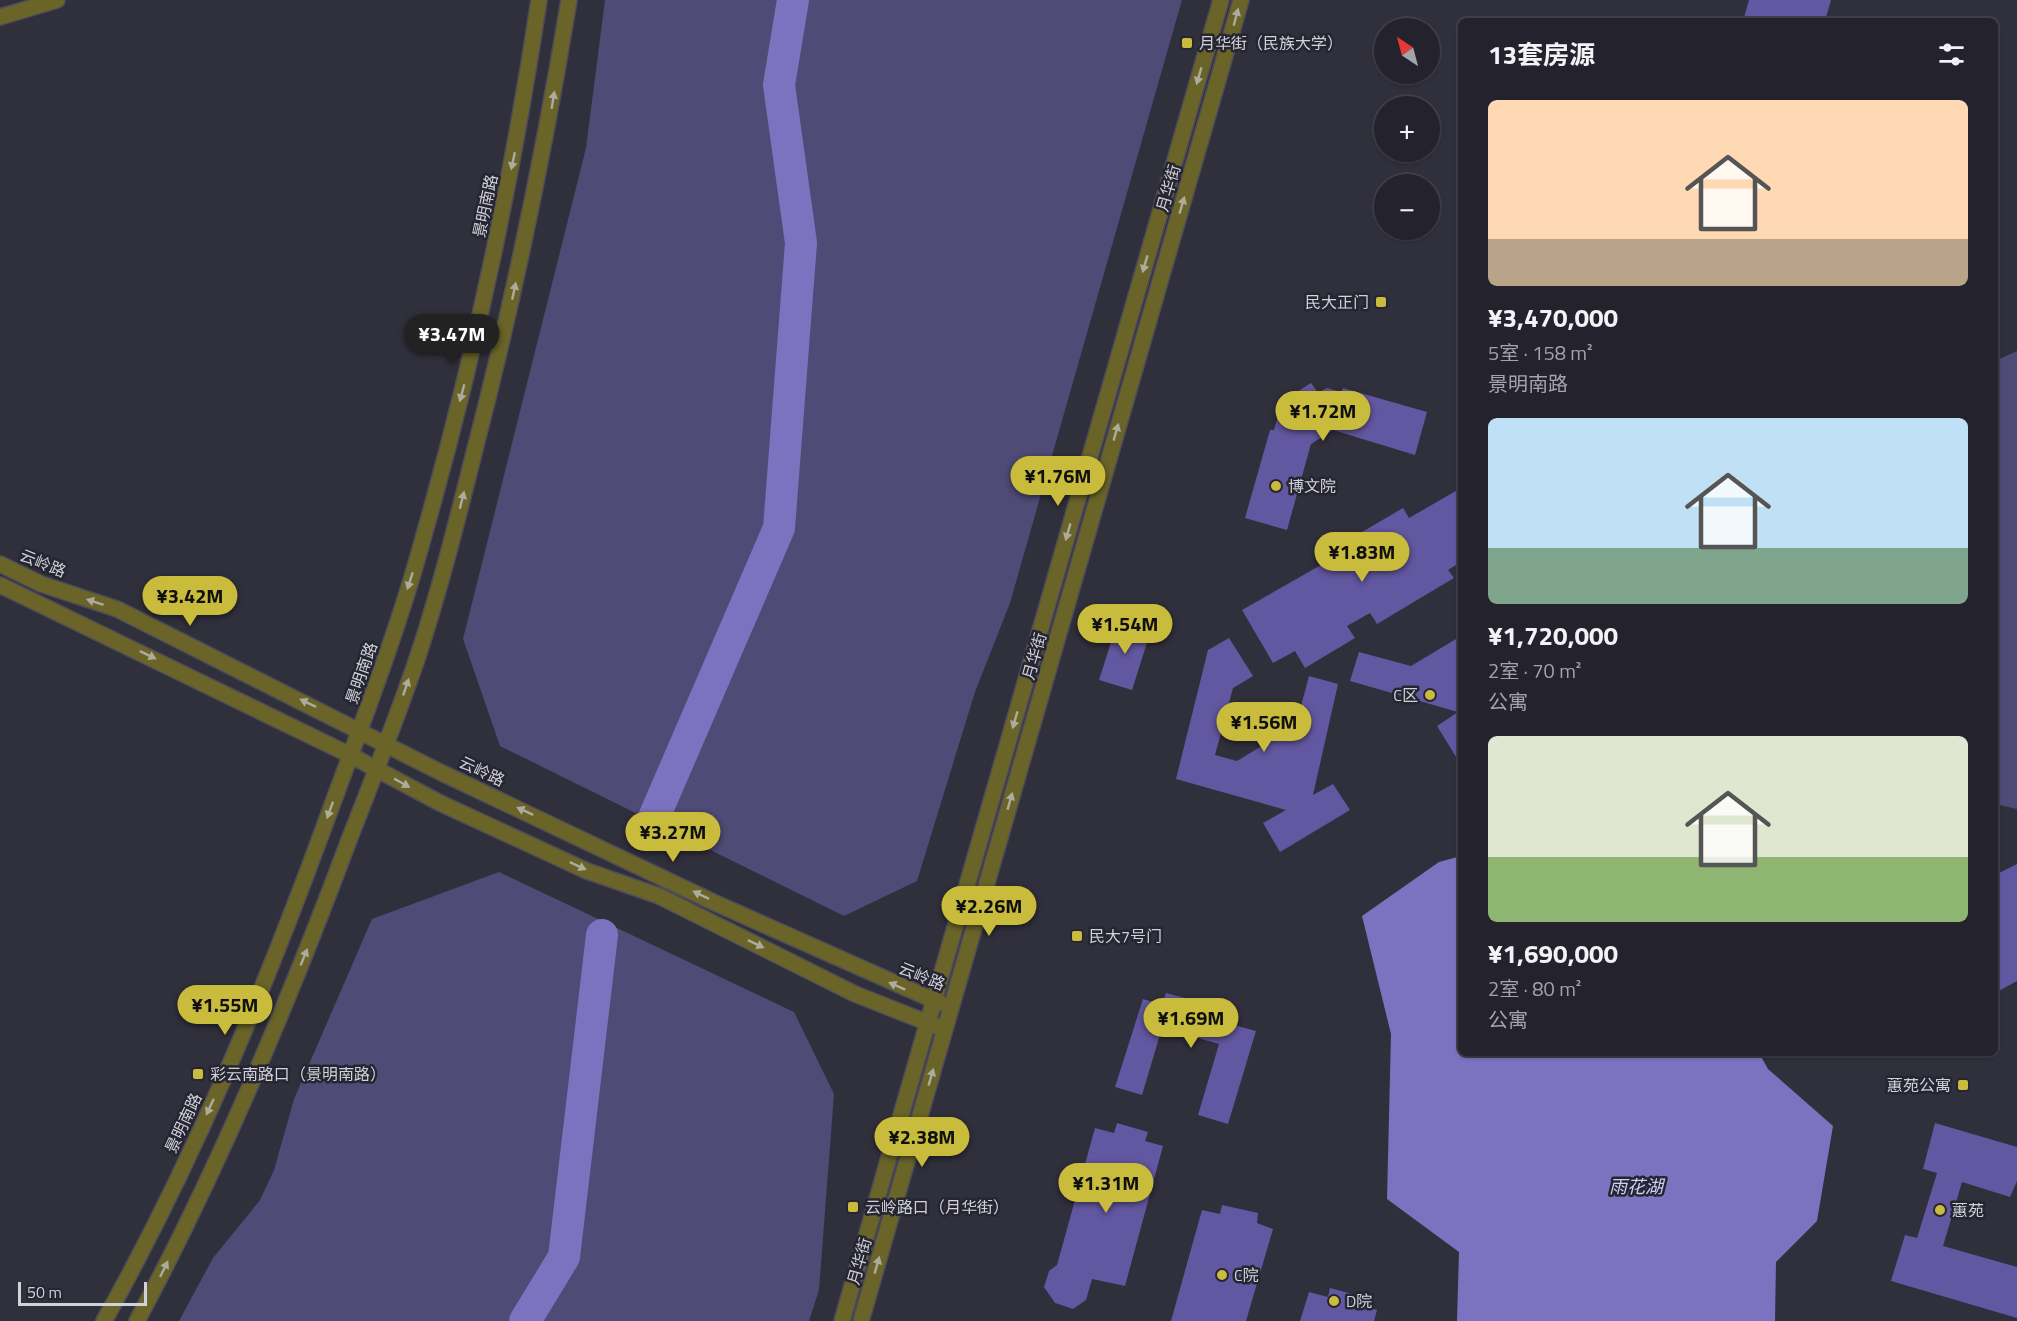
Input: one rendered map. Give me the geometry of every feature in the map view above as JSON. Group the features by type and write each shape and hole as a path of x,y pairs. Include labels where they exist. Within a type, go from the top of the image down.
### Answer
{"street":[{"path":"0,17 57,0"},
{"name":"景明南路","path":"104,1321 177,1180 241,1040 361,729 424,537 476,338 519,134 539,0"},
{"path":"137,1321 212,1171 267,1051 418,654 447,557 501,349 546,139 569,0"},
{"name":"月华街","path":"842,1321 1221,0"},
{"name":"月华街","path":"861,1321 1241,0"},
{"name":"云岭路","path":"0,564 41,584 117,609 361,729 440,771 713,902 933,1001 952,1006"},
{"path":"0,585 350,755 440,803 587,871 659,896 855,994 945,1028"}],"shaded area":[{"path":"605,0 1182,0 1010,603 975,692 917,881 844,916 500,746 463,639 586,148"},
{"path":"2017,351 2017,809 1998,805 1998,360"},
{"path":"499,872 794,1012 834,1094 819,1290 809,1321 179,1321 213,1258 260,1200 274,1170 294,1099 372,919"}],"water":[{"name":"雨花湖","path":"1458,857 1458,1056 1761,1056 1768,1069 1833,1126 1817,1221 1776,1262 1775,1321 1457,1321 1459,1252 1387,1199 1391,1034 1362,916 1439,862"}],"building":[{"path":"1749,0 1831,0 1826,18 1744,18"},
{"name":"博文院","path":"1311,383 1318,393 1327,388 1341,392 1343,388 1427,412 1415,455 1333,430 1311,444 1287,530 1245,518 1270,430 1274,430 1278,416 1286,411 1281,402"},
{"path":"1458,490 1458,564 1448,570 1454,578 1377,624 1370,613 1347,626 1355,638 1305,668 1295,651 1273,663 1242,610 1349,549 1345,542 1403,508 1409,518"},
{"path":"1118,620 1151,630 1132,690 1099,680"},
{"path":"1229,638 1253,676 1233,688 1215,755 1237,761 1296,725 1309,676 1338,684 1313,795 1333,784 1350,810 1280,852 1263,823 1286,810 1176,779 1208,650"},
{"name":"C区","path":"1458,638 1458,712 1350,681 1359,652 1411,666"},
{"name":"C区","path":"1458,712 1458,760 1437,726"},
{"path":"2017,864 2017,981 1998,991 1998,874"},
{"path":"1166,993 1237,1012 1234,1025 1256,1031 1228,1124 1198,1115 1219,1044 1162,1028 1142,1095 1115,1087 1143,999 1162,1005"},
{"path":"1117,1123 1148,1132 1145,1141 1163,1146 1125,1286 1092,1279 1086,1300 1073,1309 1055,1303 1044,1287 1049,1271 1057,1265 1095,1128 1114,1133"},
{"path":"1935,1123 2017,1147 2017,1181 2010,1197 1962,1182 1943,1246 2017,1267 2017,1318 1891,1281 1905,1235 1917,1238 1937,1173 1923,1169"},
{"name":"C院","path":"1222,1205 1258,1213 1257,1223 1273,1229 1246,1321 1171,1321 1202,1210 1220,1214"},
{"name":"D院","path":"1330,1288 1364,1297 1361,1306 1377,1310 1374,1321 1300,1321 1309,1292 1328,1297"}],"waterway":[{"path":"652,822 779,528 801,243 779,85 793,0"},
{"path":"525,1321 564,1257 602,935"}],"place":[{"name":"月华街（民族大学）","path":"1187,43"},
{"name":"民大正门","path":"1381,302"},
{"name":"博文院","path":"1276,486"},
{"name":"C区","path":"1430,695"},
{"name":"民大7号门","path":"1077,936"},
{"name":"彩云南路口（景明南路）","path":"198,1074"},
{"name":"蕙苑公寓","path":"1963,1085"},
{"name":"云岭路口（月华街）","path":"853,1207"},
{"name":"蕙苑","path":"1940,1210"},
{"name":"C院","path":"1222,1275"},
{"name":"D院","path":"1334,1301"}]}
